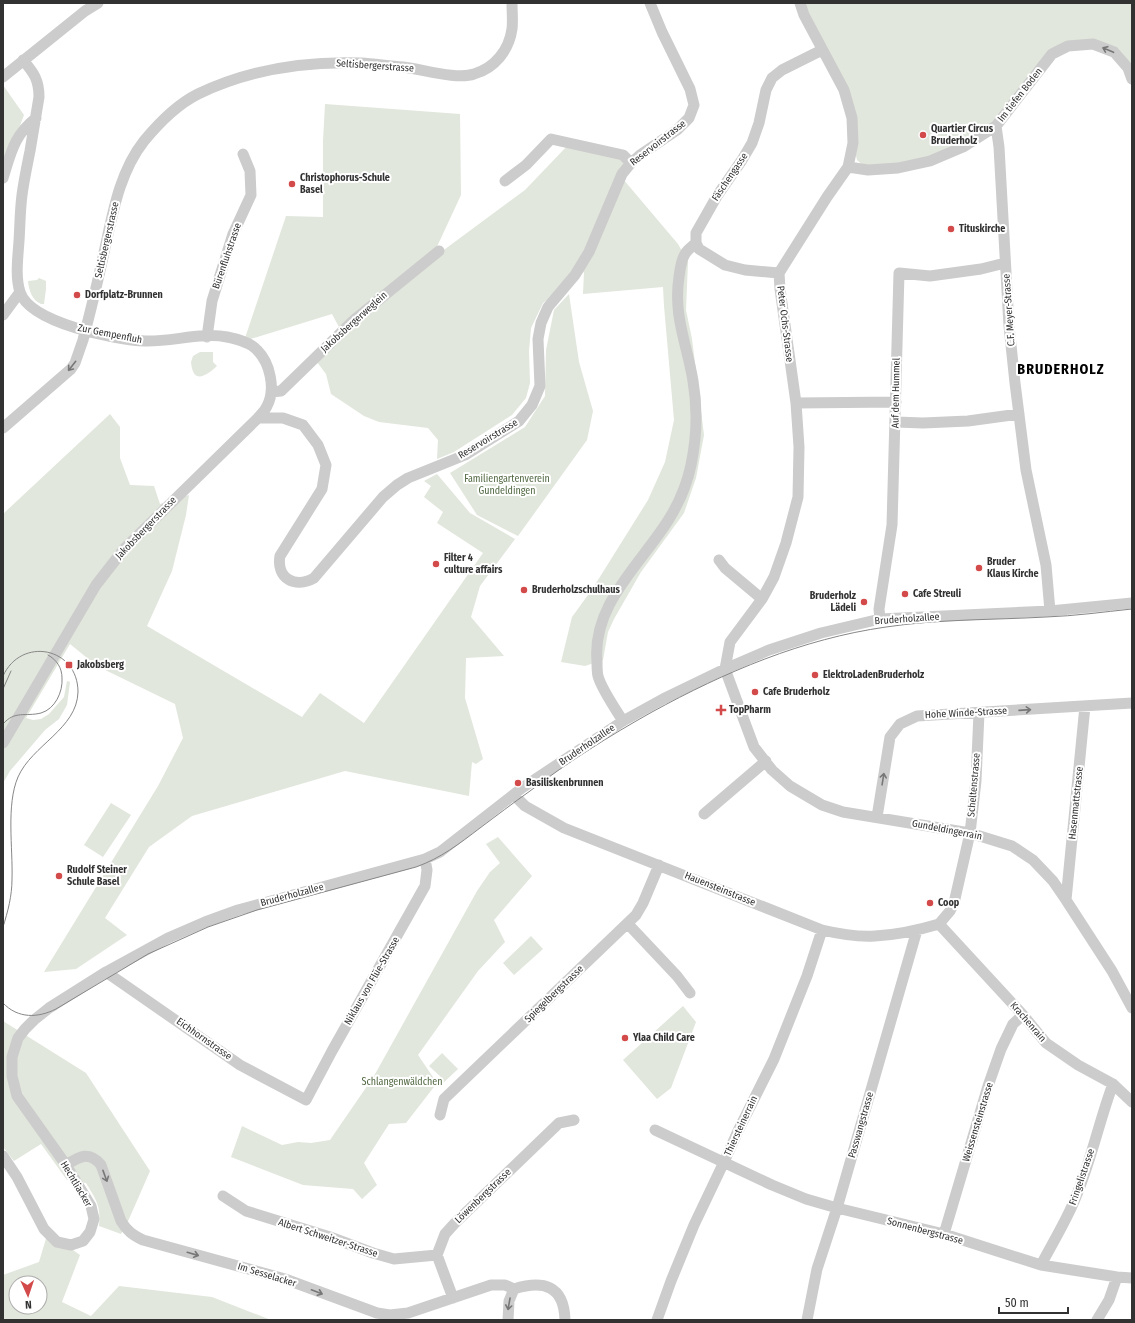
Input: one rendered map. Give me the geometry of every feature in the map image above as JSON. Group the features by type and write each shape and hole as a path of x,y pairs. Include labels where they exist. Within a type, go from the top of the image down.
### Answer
{"street":[{"path":"3,77 85,11 98,3"},
{"name":"Seltisbergerstrasse","path":"3,428 71,369 78,355 86,330 120,185 144,141 167,116 197,95 230,81 264,72 297,66 324,63 361,63 452,75 474,75 492,66 506,50 512,30 512,3"},
{"name":"Reservoirstrasse","path":"258,418 283,418 303,426 318,445 326,465 322,489 280,556 280,568 283,574 290,581 298,583 307,582 314,578 383,497 397,485 408,478 465,455 519,421 532,406 540,386 538,339 541,323 548,307 575,275 589,252 622,174 640,155 677,130 689,118 694,104 690,89 662,32 650,3"},
{"name":"Peter Ochs-Strasse","path":"725,669 730,642 762,599 774,577 786,543 798,497 799,446 796,403 779,273 827,196 848,167 853,143 852,118 844,90 804,15 800,3"},
{"name":"Im tiefen Boden","path":"848,167 868,170 898,168 930,161 963,146 996,126 1052,54 1068,46 1093,44 1114,52 1128,68 1132,79"},
{"name":"Fäschengasse","path":"696,243 696,233 716,196 742,160 752,143 759,123 766,90 772,78 782,70 822,50"},
{"path":"3,315 20,292 17,269 22,196 39,97 39,85 34,73 23,60"},
{"path":"3,178 14,145 25,126 36,118"},
{"name":"C.F. Meyer-Strasse","path":"996,126 1000,147 1009,326 1018,414 1028,478 1046,565 1050,611"},
{"path":"505,181 526,165 551,139 623,155 631,163"},
{"name":"Bürenfluhstrasse","path":"207,336 212,301 233,234 251,195 250,171 243,154"},
{"path":"623,721 612,705 598,677 596,651 599,632 606,610 616,592 669,519 681,496 690,468 696,435 696,410 693,381 678,315 676,293 685,253 696,243 699,249 726,265 745,270 779,273"},
{"name":"Jakobsbergerweglein","path":"271,392 281,391 354,320 439,251"},
{"name":"Auf dem Hummel","path":"880,619 879,609 892,525 899,273 930,276 981,269 1005,263"},
{"name":"Zur Gempenfluh","path":"20,292 26,302 47,317 86,330 145,341 207,336 226,336 244,341 257,349 266,362 270,374 271,392"},
{"name":"Jakobsbergerstrasse","path":"3,743 96,585 124,549 258,418 267,407 271,392"},
{"path":"796,403 896,402"},
{"path":"896,422 922,423 968,421 1018,414"},
{"path":"719,560 725,568 762,599"},
{"name":"Bruderholzallee","path":"37,1017 106,972 168,938 205,922 238,910 425,859 440,852 514,795 623,721 663,699 725,669 769,650 821,633 880,619 1050,611 1132,603"},
{"name":"Gundeldingerrain","path":"725,669 754,747 772,770 790,786 822,805 843,812 970,833 1012,846 1034,860 1053,881 1112,971 1131,1003"},
{"name":"Hohe Winde-Strasse","path":"877,817 890,737 900,724 917,716 1132,702"},
{"name":"Hasenmattstrasse","path":"1066,900 1085,706"},
{"name":"Scheltenstrasse","path":"939,924 950,911 954,902 970,833 976,781 979,713"},
{"path":"704,814 766,761"},
{"name":"Hauensteinstrasse","path":"514,795 525,806 564,828 822,930 840,934 876,936 918,930 939,924"},
{"name":"Niklaus von Flüe-Strasse","path":"306,1100 425,886 427,870 425,859"},
{"name":"Spiegelbergstrasse","path":"440,1115 444,1099 636,915 644,903 659,865"},
{"path":"628,924 677,976 690,993"},
{"name":"Krachenrain","path":"939,924 1023,1015 1046,1043 1078,1065 1113,1084 1132,1102"},
{"name":"Thiersteinerrain","path":"658,1320 670,1281 694,1226 774,1058 807,976 822,930"},
{"name":"Passwangstrasse","path":"807,1320 817,1269 837,1208 918,930"},
{"name":"Eichhornstrasse","path":"106,972 240,1065 306,1100"},
{"name":"Weissensteinstrasse","path":"944,1234 988,1086 1001,1049 1013,1024 1023,1015"},
{"name":"Hechtliacker","path":"3,1156 44,1229 57,1242 71,1245 84,1241 90,1232 94,1219 91,1206 66,1165 17,1096 12,1076 12,1057 18,1038 37,1017"},
{"name":"Fringelistrasse","path":"1041,1265 1072,1205 1113,1084"},
{"name":"Löwenbergstrasse","path":"437,1256 446,1234 455,1223 559,1124 574,1120"},
{"name":"Sonnenbergstrasse","path":"655,1130 772,1185 806,1199 944,1234 1041,1265 1118,1278 1132,1278"},
{"name":"Im Sesselacker","path":"66,1165 83,1156 90,1156 97,1160 101,1164 126,1229 133,1235 143,1240 285,1279 377,1313 390,1315 408,1313 491,1285 505,1285 514,1289"},
{"name":"Albert Schweitzer-Strasse","path":"223,1196 246,1211 394,1259 437,1256"},
{"path":"437,1256 453,1298"},
{"path":"1097,1320 1109,1300 1118,1278"},
{"path":"508,1320 509,1301 514,1289 533,1285 543,1285 551,1288 557,1293 564,1307 565,1320"}],"green space":[{"path":"800,3 1132,3 1132,79 1128,68 1093,44 1052,54 996,126 930,161 868,170 857,160 853,143 852,118"},
{"path":"3,85 24,115 3,170"},
{"path":"325,104 460,114 461,195 435,251 340,329 332,314 244,341 286,216 323,217 323,141"},
{"path":"570,143 631,163 623,179 678,244 688,262 686,310 692,339 704,435 696,478 684,513 641,572 614,619 608,632 603,660 585,666 561,662 572,617 593,588 648,500 665,462 674,420 663,287 583,294 584,272 543,303 531,328 529,351 530,383 526,398 512,415 454,452 437,459 438,440 428,428 379,422 364,416 331,394 326,374 317,362 354,324 433,258 525,190"},
{"path":"39,278 46,281 44,304 41,304 33,298 28,285 28,281 37,280"},
{"name":"Familiengartenverein Gundeldingen","path":"569,294 579,362 593,411 587,440 518,536 477,515 450,473 525,427 545,396 546,350 554,310"},
{"path":"200,352 213,352 213,362 217,366 209,373 197,376 194,374 191,362 193,356"},
{"path":"110,414 120,427 120,458 130,485 154,486 160,504 189,495 186,515 172,571 147,626 302,717 320,693 364,723 483,553 437,523 443,512 424,497 431,486 424,481 437,474 470,513 515,539 480,586 471,617 504,656 466,658 465,698 483,759 476,764 472,762 469,796 345,771 192,816 149,847 105,918 127,935 76,969 44,972 158,786 183,738 175,704 97,666 70,644 26,718 33,720 41,719 49,714 64,697 67,681 70,682 67,705 59,719 45,730 10,771 3,783 3,514"},
{"path":"111,803 131,815 103,857 84,845"},
{"name":"Schlangenwäldchen","path":"498,837 532,876 494,920 505,942 478,971 418,1055 437,1083 406,1123 389,1124 364,1163 377,1185 362,1199 353,1189 303,1185 231,1157 242,1126 282,1145 298,1142 311,1143 330,1140 374,1076 477,891 490,872 500,863 486,844"},
{"path":"531,936 543,949 514,975 503,963"},
{"path":"683,1006 696,1022 671,1088 657,1099 623,1060"},
{"path":"3,1021 86,1073 150,1171 121,1234 99,1226 97,1203 86,1183 67,1180 41,1144 14,1161 3,1147"},
{"path":"442,1053 458,1069 440,1086 437,1083 442,1078 429,1066"},
{"path":"48,1232 80,1255 62,1302 91,1316 119,1286 212,1297 271,1320 3,1320 3,1275 39,1262"}],"tram line":[{"path":"3,1003 15,1012 22,1014 35,1015 49,1012 148,954 208,927 257,910 416,867 425,863 442,855 457,845 544,780 636,721 680,697 765,659 794,649 855,632 906,624 1078,615 1132,609"},
{"path":"3,676 11,663 22,655 35,652 47,652 59,657 69,665 76,677 78,692 76,705 70,716 62,727 33,755 18,777 14,788 11,813 12,885 7,915 3,927"},
{"path":"3,724 16,715 41,713 46,711 54,704 61,689 62,674 56,662 48,655"},
{"path":"3,689 11,671"}],"place":[{"name":"Quartier Circus Bruderholz","path":"923,135"},
{"name":"Christophorus-Schule Basel","path":"292,184"},
{"name":"Tituskirche","path":"951,229"},
{"name":"Dorfplatz-Brunnen","path":"77,295"},
{"name":"Filter 4 culture affairs","path":"436,564"},
{"name":"Bruder Klaus Kirche","path":"979,568"},
{"name":"Bruderholzschulhaus","path":"524,590"},
{"name":"Cafe Streuli","path":"905,594"},
{"name":"Bruderholz Lädeli","path":"864,602"},
{"name":"Jakobsberg","path":"69,665"},
{"name":"ElektroLadenBruderholz","path":"815,675"},
{"name":"Cafe Bruderholz","path":"755,692"},
{"name":"TopPharm","path":"721,710"},
{"name":"Basiliskenbrunnen","path":"518,783"},
{"name":"Rudolf Steiner Schule Basel","path":"59,876"},
{"name":"Coop","path":"930,903"},
{"name":"Ylaa Child Care","path":"625,1038"}],"district":[{"name":"BRUDERHOLZ","path":"1061,369"}]}
